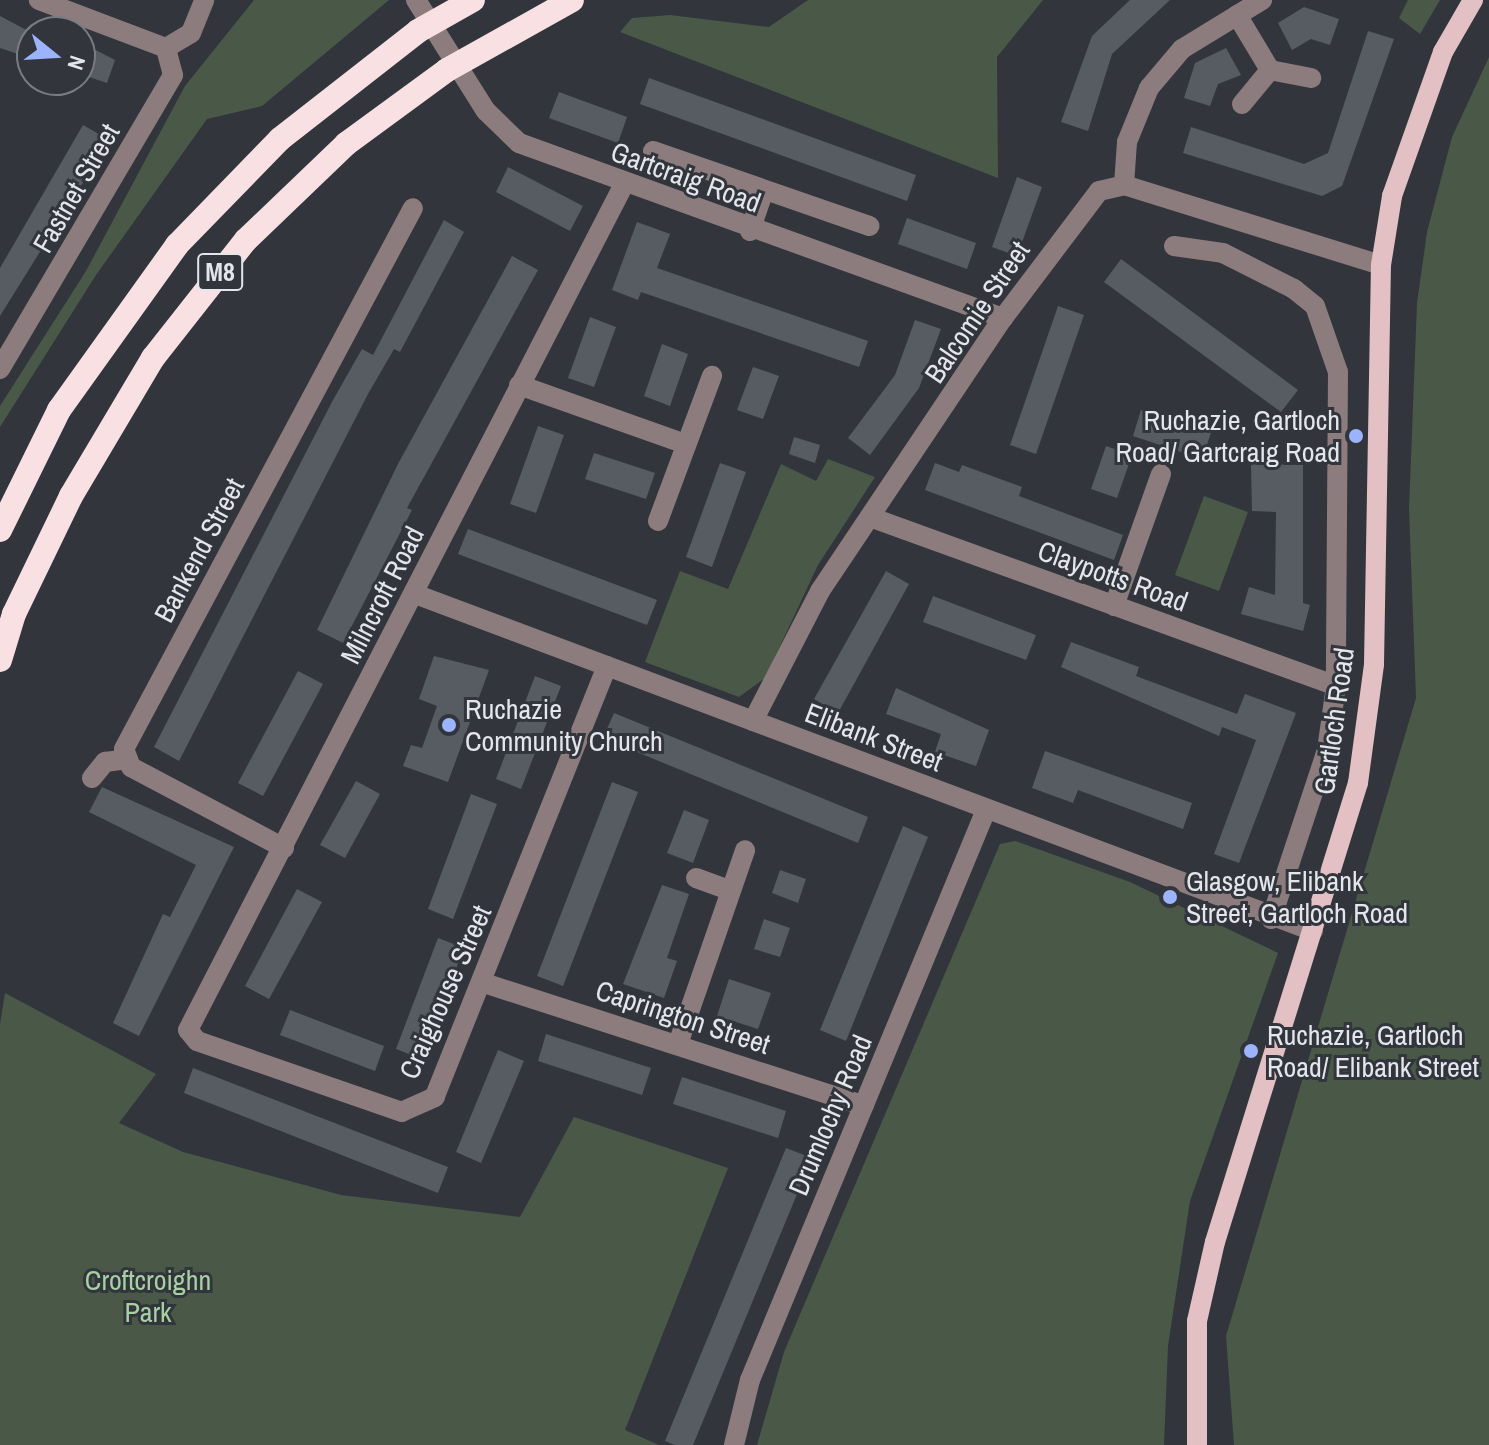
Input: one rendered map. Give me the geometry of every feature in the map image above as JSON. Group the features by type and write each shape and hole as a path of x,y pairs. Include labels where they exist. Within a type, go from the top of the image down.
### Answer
{"highway":[{"name":"M8","path":"0,530 59,410 177,245 280,139 418,31 473,0"},
{"name":"M8","path":"0,660 14,614 71,496 153,358 246,240 346,144 447,70 572,0"}],"main road":[{"name":"Gartloch Road","path":"1197,1445 1197,1321 1215,1242 1358,783 1374,664 1381,265 1402,167 1443,52 1473,0"}],"street":[{"path":"39,0 166,48 191,33 204,0"},
{"name":"Gartcraig Road","path":"416,0 486,111 519,143 750,231 1003,318"},
{"path":"1262,0 1182,49 1149,88 1127,142 1124,185 1381,265"},
{"path":"1237,15 1270,70 1311,78"},
{"name":"Fastnet Street","path":"0,369 173,75 166,48"},
{"path":"1242,104 1270,70"},
{"path":"653,151 869,226"},
{"name":"Milncroft Road","path":"188,1030 624,184"},
{"name":"Balcomie Street","path":"753,721 820,591 1003,318 1099,191 1124,185"},
{"path":"750,231 764,190"},
{"name":"Bankend Street","path":"128,759 124,749 413,208"},
{"path":"1223,253 1236,220"},
{"path":"1174,246 1223,253 1315,306 1338,372 1336,686 1327,750 1271,919"},
{"path":"658,521 712,376"},
{"path":"519,385 686,444"},
{"path":"1114,606 1161,474"},
{"name":"Claypotts Road","path":"870,517 1336,686"},
{"name":"Elibank Street","path":"415,594 1271,919 1313,931"},
{"name":"Craighouse Street","path":"188,1030 197,1041 402,1112 435,1097 484,983 607,666"},
{"path":"92,778 105,762 128,759 131,767 284,848"},
{"name":"Drumlochy Road","path":"734,1445 750,1380 986,810"},
{"path":"678,1044 745,850"},
{"path":"696,878 731,891"},
{"name":"Caprington Street","path":"484,983 864,1106"}],"green space":[{"path":"254,0 389,0 262,106 207,119 96,275 0,427 0,406 86,271 185,86"},
{"path":"808,0 1043,0 997,57 998,178 620,32 632,18 670,15 769,27"},
{"path":"1408,0 1440,0 1420,34 1399,18"},
{"path":"1489,57 1489,1445 1234,1445 1226,1336 1416,698 1409,509 1417,303 1427,232 1452,137"},
{"path":"828,459 875,477 818,565 765,678 739,697 645,662 680,571 728,589 781,464 816,481"},
{"path":"1204,496 1248,512 1219,591 1175,575"},
{"path":"1015,841 1130,882 1278,953 1190,1201 1168,1346 1164,1445 757,1445 784,1352 1000,844"},
{"name":"Croftcroighn Park","path":"5,993 156,1074 119,1123 183,1152 341,1195 520,1217 574,1117 728,1168 625,1430 659,1445 0,1445 0,1024"}],"building":[{"path":"1130,0 1170,0 1112,54 1088,131 1061,122 1092,36"},
{"path":"1304,7 1339,19 1330,45 1311,39 1292,50 1278,23"},
{"path":"0,16 16,24 16,53 0,48"},
{"path":"1368,31 1394,39 1342,186 1322,196 1183,153 1191,127 1304,164 1328,153"},
{"path":"1226,48 1241,75 1218,84 1210,106 1184,98 1195,63"},
{"path":"96,50 115,60 107,83 96,79"},
{"path":"649,78 916,175 907,201 640,104"},
{"path":"559,92 627,117 618,143 549,118"},
{"path":"83,125 104,137 97,149 102,152 0,316 0,268"},
{"path":"508,167 583,206 570,231 496,192"},
{"path":"1017,177 1042,187 1017,256 992,247"},
{"path":"907,218 976,243 967,269 898,244"},
{"path":"444,220 464,232 400,352 394,349 368,394 179,761 154,747 333,400 362,349 373,355"},
{"path":"637,222 670,234 657,268 868,341 859,367 641,292 638,300 612,290"},
{"path":"512,256 538,270 407,508 412,510 343,643 317,630 399,462"},
{"path":"1121,259 1298,390 1281,412 1104,282"},
{"path":"1058,306 1084,315 1036,454 1010,445"},
{"path":"590,317 616,327 594,387 568,378"},
{"path":"915,320 941,329 919,388 870,455 848,438 895,375"},
{"path":"662,344 688,354 670,406 644,396"},
{"path":"753,367 779,376 763,419 737,410"},
{"path":"1141,410 1211,433 1202,459 1133,436"},
{"path":"538,426 564,435 536,513 510,504"},
{"path":"794,437 820,445 815,463 789,454"},
{"path":"1106,446 1132,455 1117,498 1091,489"},
{"path":"594,453 655,473 646,499 585,479"},
{"path":"720,463 746,472 712,567 686,557"},
{"path":"935,463 959,472 962,465 1022,487 1019,496 1123,535 1114,560 925,490"},
{"path":"1251,464 1303,465 1303,603 1310,605 1303,631 1241,614 1249,587 1275,595 1276,512 1252,511"},
{"path":"468,529 657,600 647,625 458,554"},
{"path":"886,571 909,584 838,713 814,699"},
{"path":"933,596 1036,635 1026,660 923,622"},
{"path":"1071,642 1139,667 1136,676 1237,714 1245,694 1296,713 1239,863 1214,854 1256,740 1222,727 1219,736 1061,667"},
{"name":"Ruchazie Community Church","path":"434,656 489,670 448,782 403,766 411,745 422,748 437,706 419,699"},
{"path":"298,671 323,684 263,796 238,783"},
{"path":"535,676 561,686 521,789 496,779"},
{"path":"896,688 989,730 976,766 935,752 941,734 886,714"},
{"path":"614,713 868,817 858,843 603,738"},
{"path":"1045,751 1192,803 1183,829 1078,790 1073,803 1032,788"},
{"path":"356,781 380,794 345,858 320,845"},
{"path":"612,782 638,792 563,986 537,976"},
{"path":"102,787 234,847 139,1036 113,1023 163,914 170,917 196,865 89,812"},
{"path":"471,794 497,804 453,919 428,909"},
{"path":"684,810 709,820 693,863 667,853"},
{"path":"903,826 928,837 846,1041 820,1030"},
{"path":"780,870 806,879 798,903 772,893"},
{"path":"662,885 689,894 667,958 677,961 664,998 623,984"},
{"path":"297,889 322,902 269,999 245,986"},
{"path":"764,919 790,928 780,957 754,949"},
{"path":"438,938 464,948 421,1059 396,1049"},
{"path":"729,979 771,993 758,1029 717,1016"},
{"path":"290,1010 384,1046 375,1071 280,1035"},
{"path":"546,1034 651,1068 642,1095 538,1061"},
{"path":"498,1050 524,1061 481,1163 456,1152"},
{"path":"193,1068 448,1167 438,1193 184,1093"},
{"path":"682,1077 786,1111 778,1138 673,1104"},
{"path":"786,1148 812,1158 693,1445 675,1445 665,1441"}],"place":[{"name":"Ruchazie, Gartloch Road/ Gartcraig Road","path":"1356,436"},
{"name":"Ruchazie Community Church","path":"449,725"},
{"name":"Glasgow, Elibank Street, Gartloch Road","path":"1170,897"},
{"name":"Ruchazie, Gartloch Road/ Elibank Street","path":"1251,1051"}]}
